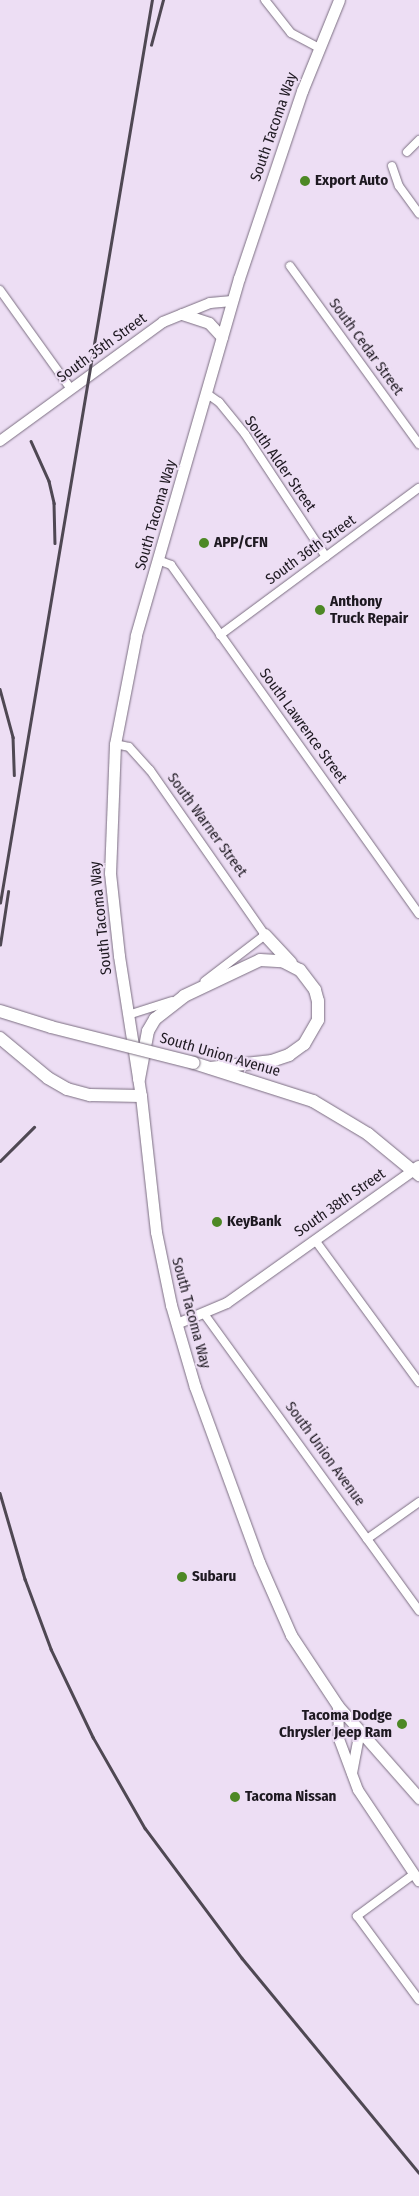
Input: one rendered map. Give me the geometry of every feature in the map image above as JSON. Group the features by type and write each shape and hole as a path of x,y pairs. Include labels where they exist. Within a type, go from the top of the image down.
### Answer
{"main road":[{"name":"South Tacoma Way","path":"339,0 283,143 232,301 131,656 115,744 110,873 128,1015 139,1079 156,1232 177,1324 195,1387 264,1575 291,1634 338,1706 419,1798"},
{"path":"182,314 209,323 222,337"},
{"path":"210,1068 282,1058 297,1050 311,1036 318,1020 318,1001 308,979 265,935"},
{"path":"139,1079 148,1031 155,1019 184,996 260,960 292,964"},
{"name":"South Union Avenue","path":"0,1010 51,1027 194,1063 313,1101 368,1134 417,1171"},
{"path":"0,1038 48,1078 67,1089 90,1095 141,1096"}],"street":[{"path":"265,0 291,33 319,48"},
{"path":"407,152 419,140"},
{"path":"392,166 399,186 419,214"},
{"name":"South Cedar Street","path":"290,266 419,444"},
{"path":"0,290 71,389"},
{"name":"South 35th Street","path":"0,441 163,322 210,303 232,301"},
{"name":"South Alder Street","path":"206,393 218,402 244,434 326,557"},
{"name":"South 36th Street","path":"220,635 419,488"},
{"name":"South Lawrence Street","path":"158,560 170,565 419,914"},
{"name":"South Warner Street","path":"115,744 129,747 150,770 265,935"},
{"path":"128,1015 184,996 265,935"},
{"name":"South 38th Street","path":"177,1324 205,1315 231,1300 417,1171"},
{"path":"315,1240 419,1382"},
{"name":"South Union Avenue","path":"205,1315 419,1612"},
{"path":"367,1539 419,1502"},
{"path":"338,1706 339,1739 352,1773 368,1807 417,1877 357,1916 419,2000"},
{"path":"352,1773 360,1731"}],"railway":[{"path":"0,903 152,0"},
{"path":"151,45 163,0"},
{"path":"31,441 49,481 54,503 55,543"},
{"path":"0,689 13,737 14,775"},
{"path":"0,945 8,892"},
{"path":"0,1161 34,1127"},
{"path":"0,1493 25,1579 51,1649 93,1737 145,1828 242,1958 419,2173"}],"place":[{"name":"Export Auto","path":"305,181"},
{"name":"APP/CFN","path":"204,543"},
{"name":"Anthony Truck Repair","path":"320,610"},
{"name":"KeyBank","path":"217,1222"},
{"name":"Subaru","path":"182,1577"},
{"name":"Tacoma Dodge Chrysler Jeep Ram","path":"402,1724"},
{"name":"Tacoma Nissan","path":"235,1797"}]}
